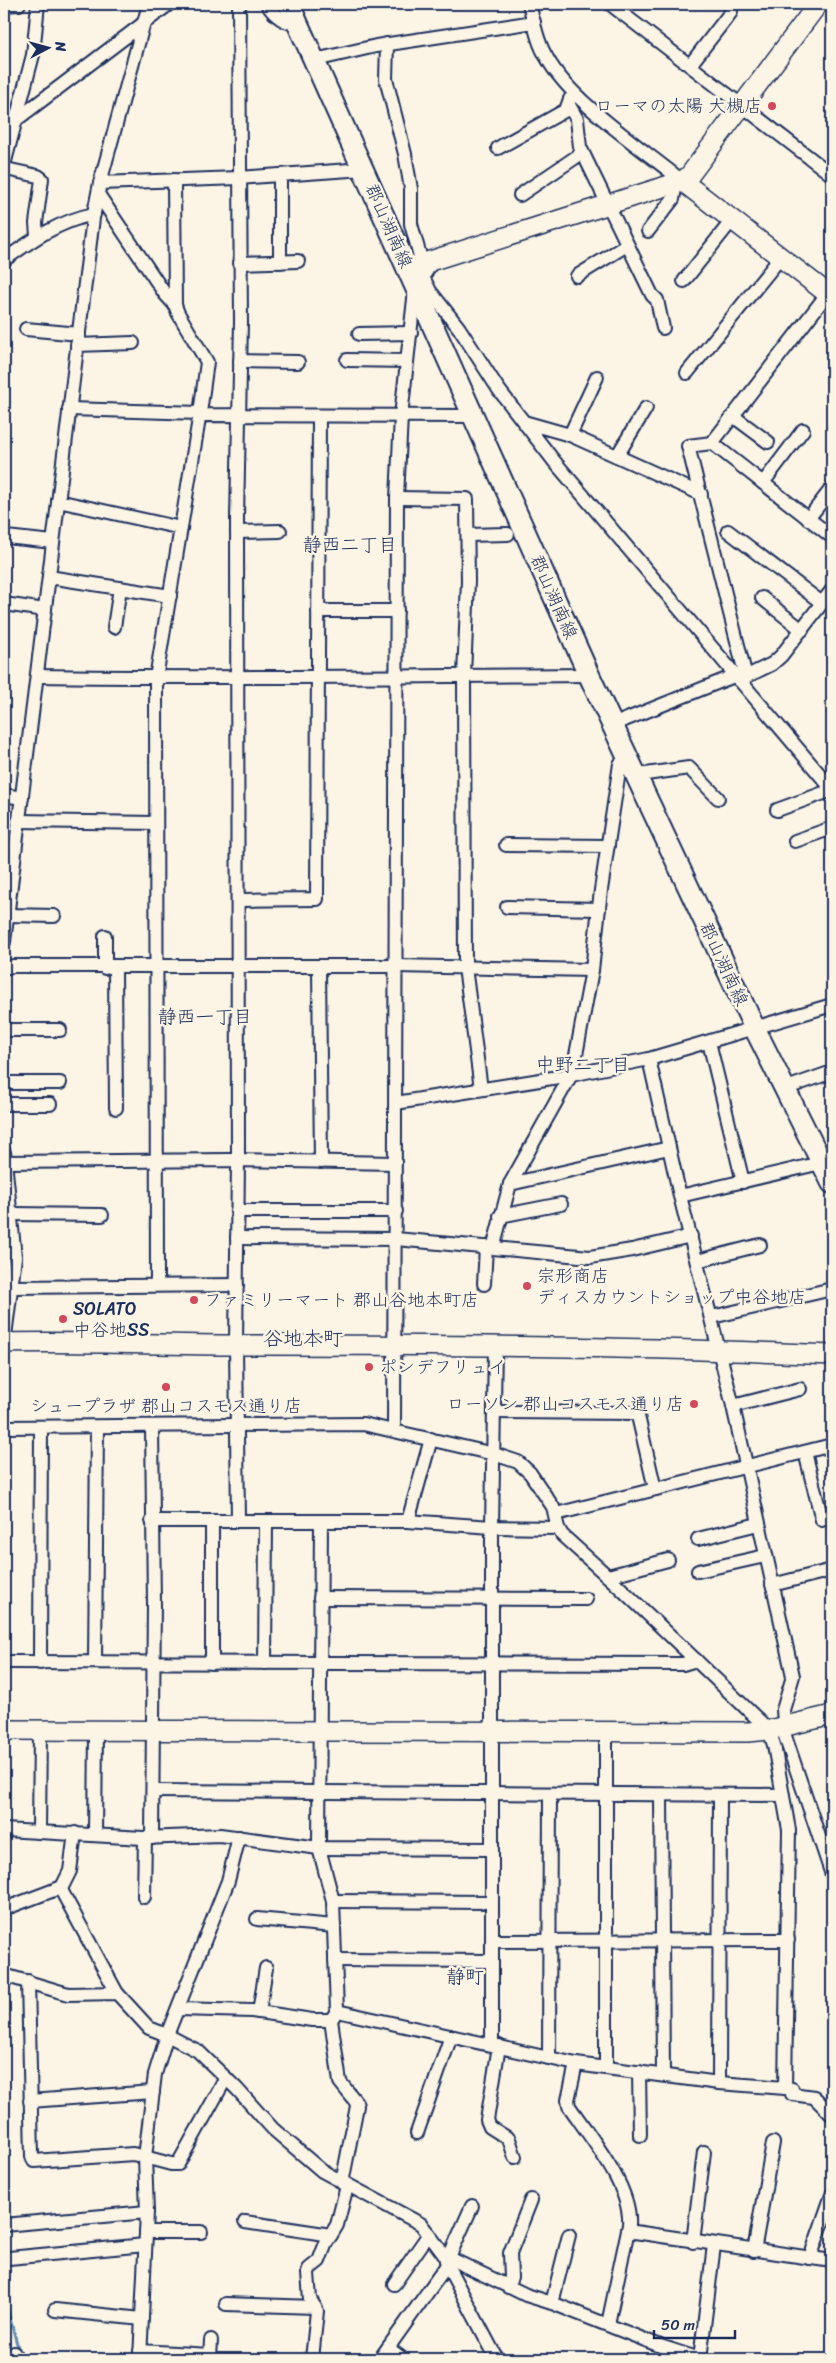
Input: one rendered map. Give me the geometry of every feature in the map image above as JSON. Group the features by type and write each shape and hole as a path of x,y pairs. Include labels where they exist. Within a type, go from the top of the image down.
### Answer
{"main road":[{"name":"郡山湖南線","path":"289,4 364,169 418,270 474,416 612,725 755,1029 832,1183"}],"street":[{"path":"4,5 19,4"},
{"path":"37,236 36,223 42,179 38,176 5,168 33,55 38,4"},
{"path":"4,942 7,915 9,849 18,821 22,798 94,214 99,188 149,4"},
{"path":"4,129 169,4"},
{"path":"238,1520 236,1345 238,1162 237,676 240,361 239,4"},
{"path":"267,4 273,13 290,24 298,24"},
{"path":"529,4 547,59 557,75 679,182 733,219 831,296 712,444"},
{"path":"610,4 832,175"},
{"path":"418,270 679,182 689,176 818,4"},
{"path":"690,65 731,12"},
{"path":"314,60 387,44 534,22"},
{"path":"387,44 386,79 405,154 411,189 411,224 418,270 401,416 397,498 394,1430"},
{"path":"498,148 566,110 573,90"},
{"path":"569,105 577,119 582,153 627,245 652,294 657,300 663,328"},
{"path":"520,195 582,153"},
{"path":"99,188 174,180 280,176 364,169"},
{"path":"280,176 280,262"},
{"path":"157,1285 156,678 182,528 207,362 175,305 174,180"},
{"path":"648,231 673,199 679,182"},
{"path":"99,188 165,294 175,305"},
{"path":"4,260 37,236 68,221 94,214"},
{"path":"684,281 733,219"},
{"path":"577,276 627,245"},
{"path":"686,373 781,257"},
{"path":"240,263 298,262"},
{"path":"418,270 429,267 423,277 430,292 459,328 498,390 593,509 740,678 832,790 777,810"},
{"path":"26,329 78,339 133,343"},
{"path":"359,334 411,333"},
{"path":"347,360 407,361"},
{"path":"240,361 298,362"},
{"path":"570,435 597,377"},
{"path":"617,456 646,408"},
{"path":"69,409 200,413 205,415 474,416"},
{"path":"238,900 318,899 319,416"},
{"path":"733,416 768,442"},
{"path":"524,422 570,435 701,494"},
{"path":"763,483 803,430"},
{"path":"740,678 701,494 688,446 712,444 832,538"},
{"path":"808,519 832,488"},
{"path":"397,498 467,499 468,534 464,676 465,967 480,1089"},
{"path":"58,501 182,528"},
{"path":"238,532 280,531"},
{"path":"728,532 822,603"},
{"path":"468,534 508,534"},
{"path":"6,537 53,542"},
{"path":"49,577 170,596"},
{"path":"114,627 120,588"},
{"path":"612,725 740,678 772,664 781,656 832,590"},
{"path":"762,598 802,630"},
{"path":"4,604 45,610"},
{"path":"318,611 397,611"},
{"path":"37,676 156,678 589,675"},
{"path":"484,1284 490,1248 510,1184 571,1076 592,970 620,764 628,759"},
{"path":"637,777 689,768 695,772 718,798"},
{"path":"4,795 22,798"},
{"path":"18,821 156,823"},
{"path":"795,841 832,828"},
{"path":"506,845 608,846"},
{"path":"507,907 599,909"},
{"path":"7,915 54,916"},
{"path":"105,936 110,967 116,1108"},
{"path":"4,968 13,966 396,966 592,970"},
{"path":"319,966 321,1162"},
{"path":"396,1103 571,1076 649,1059 832,1005"},
{"path":"4,1030 60,1030"},
{"path":"709,1042 743,1182"},
{"path":"649,1059 680,1196 733,1406 793,1676 776,1728 788,1830 785,2088"},
{"path":"784,1089 832,1072"},
{"path":"4,1083 60,1083"},
{"path":"4,1104 50,1104"},
{"path":"510,1184 669,1148"},
{"path":"396,1162 4,1159 11,1214 9,1236 15,1257 4,1343 394,1344 832,1355"},
{"path":"680,1196 821,1164"},
{"path":"500,1216 561,1204"},
{"path":"237,1211 396,1211"},
{"path":"11,1214 102,1215"},
{"path":"237,1238 396,1239 590,1257 632,1250 691,1236"},
{"path":"697,1261 760,1246"},
{"path":"12,1286 237,1285"},
{"path":"712,1317 832,1289"},
{"path":"495,1346 492,1527 492,1961 495,2046 487,2120 490,2127 509,2139 515,2157"},
{"path":"733,1406 800,1389"},
{"path":"495,1412 635,1413 638,1416 655,1489"},
{"path":"4,1427 363,1424 494,1454 518,1462 530,1473 556,1514 558,1528 562,1535 696,1660 776,1728 830,1862 832,1876"},
{"path":"40,1663 41,1427"},
{"path":"95,1662 97,1427"},
{"path":"144,1897 153,1791 152,1663 154,1603 152,1427"},
{"path":"408,1521 431,1439"},
{"path":"556,1514 832,1445"},
{"path":"805,1452 822,1520"},
{"path":"152,1521 408,1521 492,1527 558,1528"},
{"path":"212,1521 212,1663"},
{"path":"265,1663 266,1521"},
{"path":"312,2359 317,2311 310,2300 308,2273 319,2261 337,2226 357,2106 340,2082 334,2015 333,1901 319,1848 321,1521"},
{"path":"698,1539 758,1524"},
{"path":"698,1571 766,1556"},
{"path":"608,1576 668,1560"},
{"path":"772,1585 832,1570"},
{"path":"320,1598 586,1599"},
{"path":"4,1662 683,1664 696,1660"},
{"path":"4,1730 748,1732 776,1728 832,1715"},
{"path":"40,1731 40,1832"},
{"path":"96,1731 96,1834"},
{"path":"606,1732 606,2068"},
{"path":"153,1791 783,1795"},
{"path":"549,2058 550,1794"},
{"path":"661,1794 663,2075"},
{"path":"719,2083 720,1795"},
{"path":"4,1830 148,1838 240,1837 319,1848 492,1849"},
{"path":"4,1910 60,1888 70,1871 75,1833"},
{"path":"212,2340 210,2357 140,2355 147,2212 144,2157 155,2074 167,2035 228,1881 240,1837"},
{"path":"60,1888 117,1993 149,2028 198,2051 273,2129 322,2172 415,2220 429,2234 447,2259 497,2359"},
{"path":"333,1901 492,1902"},
{"path":"257,1918 334,1926"},
{"path":"492,1941 788,1940"},
{"path":"335,1960 492,1961"},
{"path":"259,2012 266,1968"},
{"path":"4,1975 68,1994 117,1993"},
{"path":"28,1981 30,2101 32,2156 34,2160 133,2154 171,2164 179,2162 226,2078"},
{"path":"178,2008 259,2012 312,2020 334,2015 451,2036 576,2064 719,2083 792,2089 792,2094 814,2097 832,2115"},
{"path":"417,2133 451,2036"},
{"path":"576,2064 568,2100 569,2106 622,2187 628,2209 628,2231 608,2324"},
{"path":"639,2072 640,2135"},
{"path":"30,2101 153,2092"},
{"path":"754,2251 773,2142"},
{"path":"693,2242 704,2152"},
{"path":"810,2258 832,2195"},
{"path":"508,2287 511,2277 510,2253 532,2200"},
{"path":"380,2359 447,2259 472,2206"},
{"path":"4,2225 147,2212"},
{"path":"244,2222 331,2235"},
{"path":"628,2231 832,2262"},
{"path":"146,2232 201,2232"},
{"path":"394,2284 429,2234"},
{"path":"552,2303 569,2235"},
{"path":"9,2258 145,2245"},
{"path":"447,2259 508,2287 608,2324 685,2357 700,2359 714,2245"},
{"path":"226,2304 315,2307"},
{"path":"54,2310 142,2319"},
{"path":"388,2348 403,2359"}],"waterway":[{"path":"4,2297 19,2351"}],"place":[{"name":"ローマの太陽 大槻店","path":"772,106"},
{"name":"宗形商店 ディスカウントショップ中谷地店","path":"527,1286"},
{"name":"ファミリーマート 郡山谷地本町店","path":"194,1300"},
{"name":"SOLATO 中谷地SS","path":"63,1319"},
{"name":"ポンデフリュイ","path":"369,1367"},
{"name":"シュープラザ 郡山コスモス通り店","path":"166,1387"},
{"name":"ローソン 郡山コスモス通り店","path":"694,1404"}],"district":[{"name":"静西二丁目","path":"350,544"},
{"name":"静西一丁目","path":"205,1016"},
{"name":"中野二丁目","path":"583,1064"},
{"name":"谷地本町","path":"303,1338"},
{"name":"静町","path":"465,1976"}]}
